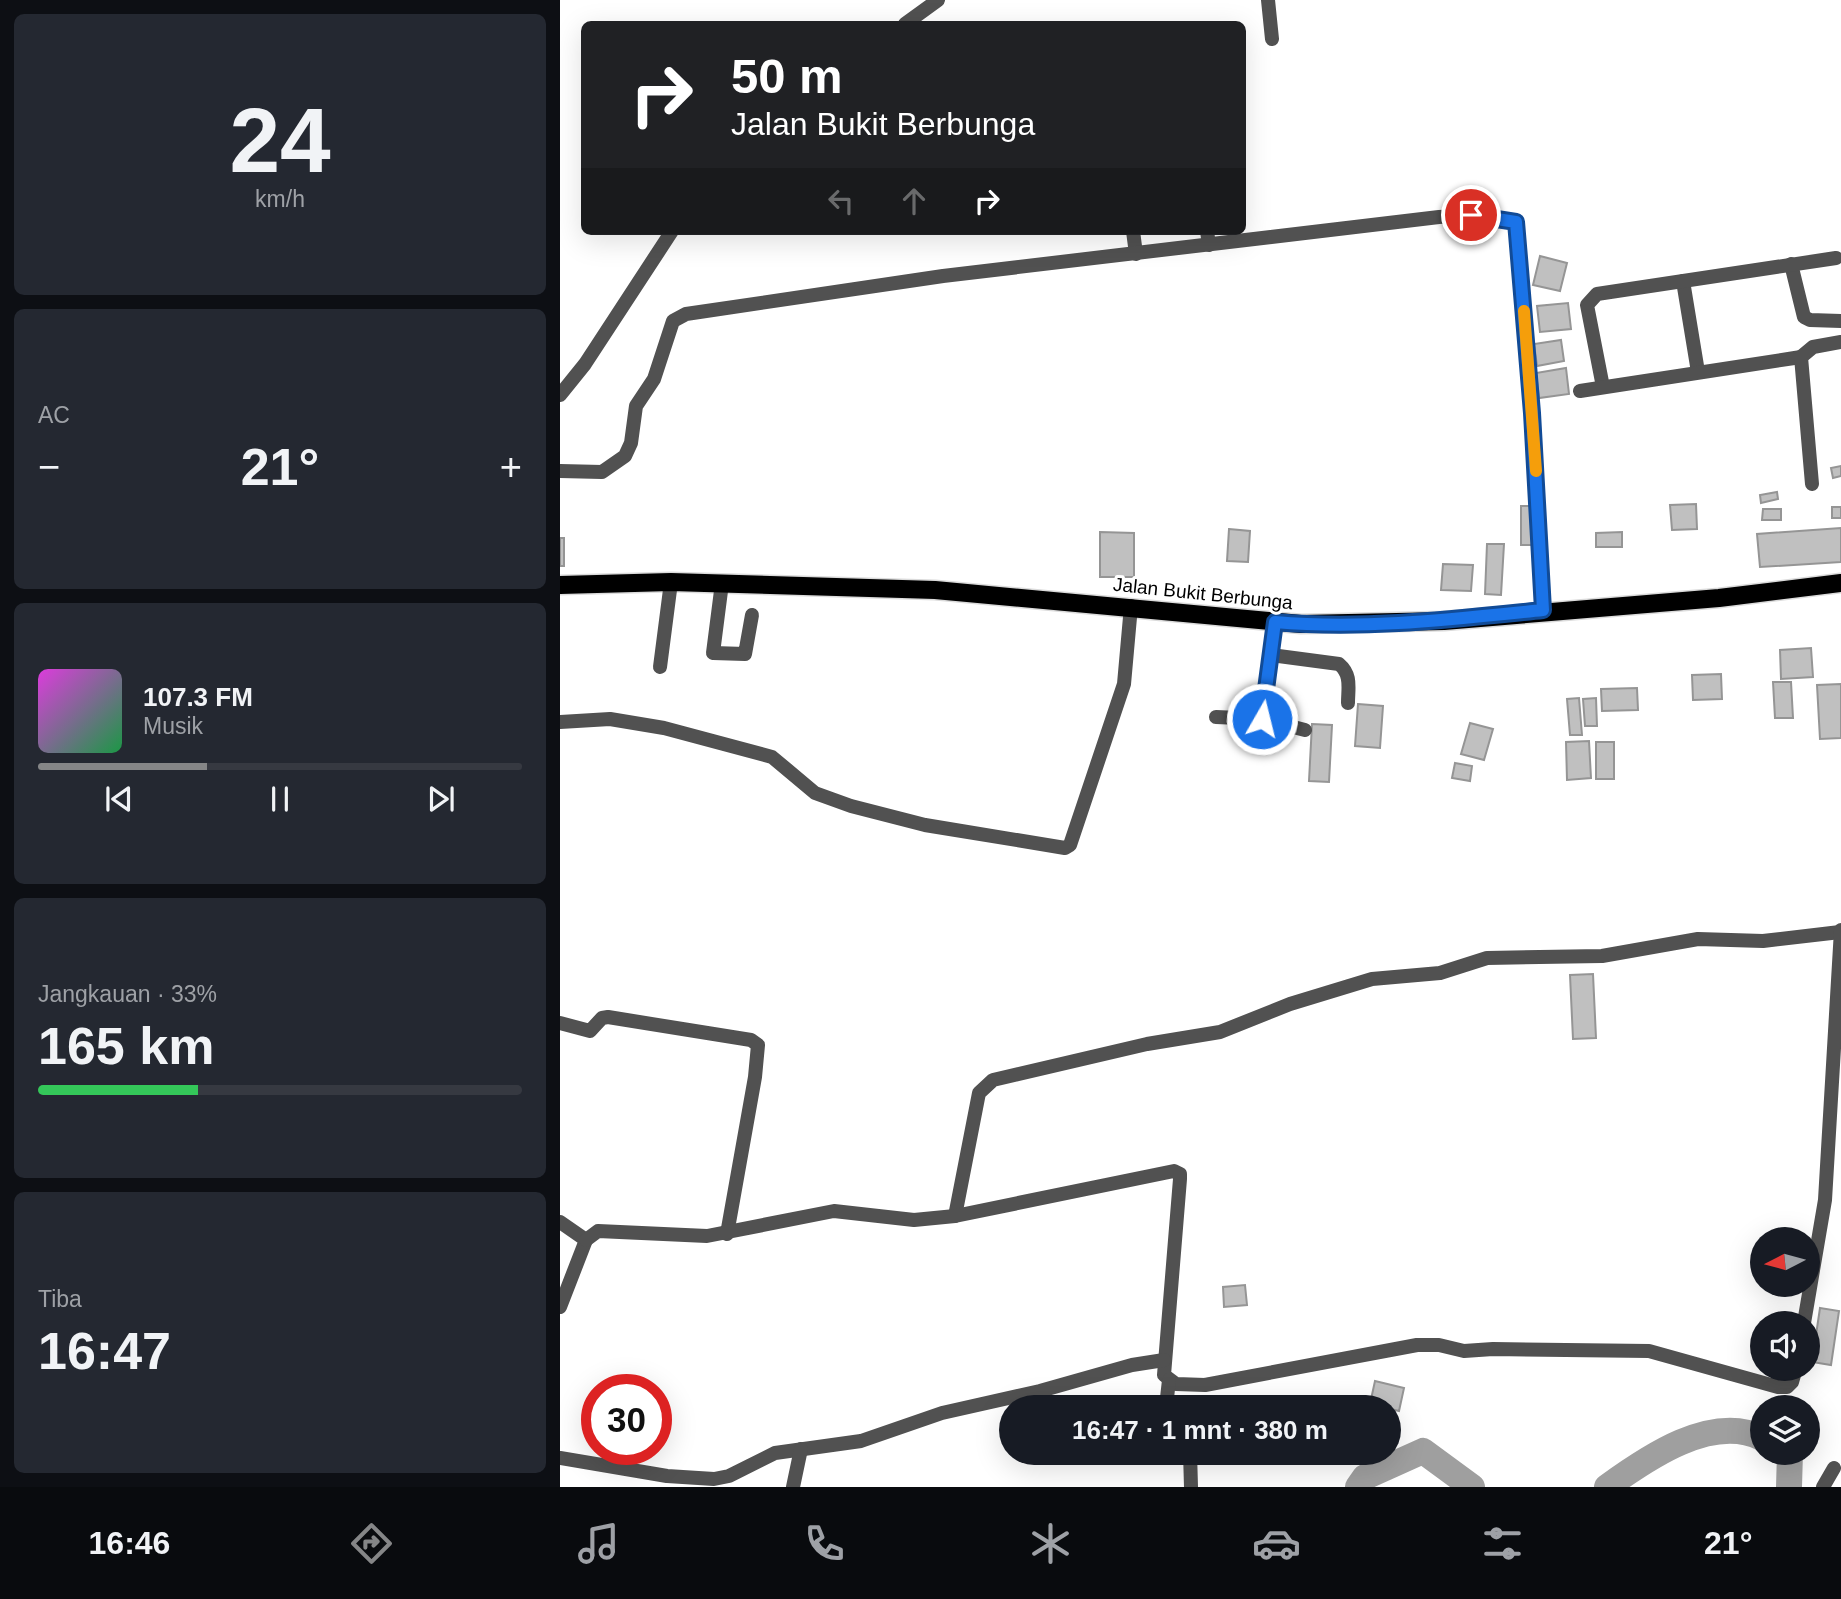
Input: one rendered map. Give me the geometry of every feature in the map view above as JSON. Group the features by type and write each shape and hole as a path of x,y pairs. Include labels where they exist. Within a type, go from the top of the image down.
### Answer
{"main road":[{"name":"Jalan Bukit Berbunga","path":"560,585 671,582 948,591 1301,624 1444,621 1543,610 1719,598 1841,583"}],"street":[{"path":"909,21 939,0"},
{"path":"1268,0 1272,39"},
{"path":"1246,234 1454,215 1516,222 1532,413 1543,610"},
{"path":"560,395 585,364 669,235"},
{"path":"1134,235 1136,254"},
{"path":"560,471 602,472 625,456 631,443 636,406 654,379 673,321 686,314 878,284 1136,254 1208,238 1240,235"},
{"path":"1604,387 1587,305 1590,298 1597,294 1836,258"},
{"path":"1791,264 1804,317 1810,320 1841,321"},
{"path":"1683,281 1698,372"},
{"path":"1580,391 1801,357 1813,347 1841,342"},
{"path":"1801,357 1812,484"},
{"path":"660,667 671,582"},
{"path":"722,583 711,647 713,653 744,654 752,615"},
{"path":"560,722 610,719 664,728 772,757 815,793 851,806 925,825 1065,848 1070,845 1124,684 1131,606"},
{"path":"1262,719 1275,622"},
{"path":"1271,655 1339,664 1347,671 1349,679 1348,703"},
{"path":"1216,717 1262,719 1305,730"},
{"path":"955,1216 979,1093 993,1080 1147,1044 1220,1032 1290,1004 1372,979 1402,974 1431,975 1487,958 1602,956 1698,939 1763,941 1841,931 1825,1200 1806,1311"},
{"path":"560,1023 590,1031 602,1018 608,1017 751,1040 758,1045 755,1077 727,1234"},
{"path":"560,1307 588,1235 598,1231 707,1236 727,1234 804,1214 834,1211 904,1220 955,1216 1174,1171 1180,1174 1164,1360 1164,1374 1169,1380 1187,1385 1233,1381 1418,1345 1439,1345 1464,1351 1649,1351 1750,1379"},
{"path":"560,1222 586,1240"},
{"path":"560,1458 667,1476 714,1479 729,1476 775,1453 861,1441 942,1413 1040,1391 1121,1367 1164,1360"},
{"path":"1167,1395 1169,1380"},
{"path":"1756,1381 1787,1387 1792,1381"},
{"path":"793,1487 801,1449"},
{"path":"1190,1465 1191,1487"},
{"path":"1823,1487 1834,1468"}],"building":[{"path":"1540,256 1567,263 1560,291 1533,285"},
{"path":"1568,303 1571,329 1540,332 1537,306"},
{"path":"1561,340 1564,361 1537,366 1534,344"},
{"path":"1566,368 1569,394 1539,398 1536,373"},
{"path":"1841,466 1841,476 1833,478 1831,468"},
{"path":"1777,492 1778,499 1761,503 1760,495"},
{"path":"1696,504 1697,529 1672,530 1670,505"},
{"path":"1521,506 1532,506 1533,545 1521,545"},
{"path":"1832,507 1841,507 1841,518 1832,518"},
{"path":"1763,509 1781,509 1781,520 1762,520"},
{"path":"1841,528 1841,562 1760,567 1757,534"},
{"path":"1229,529 1250,531 1248,562 1227,561"},
{"path":"1100,532 1134,533 1134,577 1100,577"},
{"path":"1622,532 1622,547 1596,547 1596,533"},
{"path":"560,538 564,538 564,566 560,566"},
{"path":"1487,544 1504,544 1501,595 1485,594"},
{"path":"1443,564 1473,565 1471,591 1441,590"},
{"path":"1811,648 1813,677 1781,679 1780,650"},
{"path":"1721,674 1722,699 1693,700 1692,675"},
{"path":"1773,682 1791,682 1793,718 1775,718"},
{"path":"1841,684 1841,738 1820,739 1817,685"},
{"path":"1637,688 1638,710 1602,711 1601,689"},
{"path":"1579,698 1582,735 1570,735 1567,699"},
{"path":"1596,698 1597,726 1585,726 1583,699"},
{"path":"1358,704 1383,706 1380,748 1355,746"},
{"path":"1470,723 1493,729 1484,760 1461,754"},
{"path":"1312,724 1332,725 1329,782 1309,781"},
{"path":"1589,741 1591,778 1567,780 1566,742"},
{"path":"1596,742 1614,742 1614,779 1596,779"},
{"path":"1455,763 1472,766 1470,781 1452,778"},
{"path":"1593,974 1596,1038 1573,1039 1570,975"},
{"path":"1245,1285 1247,1305 1224,1307 1223,1287"},
{"path":"1820,1308 1839,1311 1831,1365 1820,1363"},
{"path":"1375,1381 1404,1388 1401,1402 1401,1395 1372,1395"}],"waterway":[{"path":"1607,1487 1660,1452 1681,1442 1722,1431 1750,1434"},
{"path":"1358,1487 1365,1477 1423,1451 1472,1487"},
{"path":"1789,1487 1790,1465"}],"slow traffic":[{"path":"1524,311 1536,471"}],"route":[{"path":"1262,719 1275,622 1301,624 1444,621 1543,610 1532,413 1516,222 1471,215"}]}
